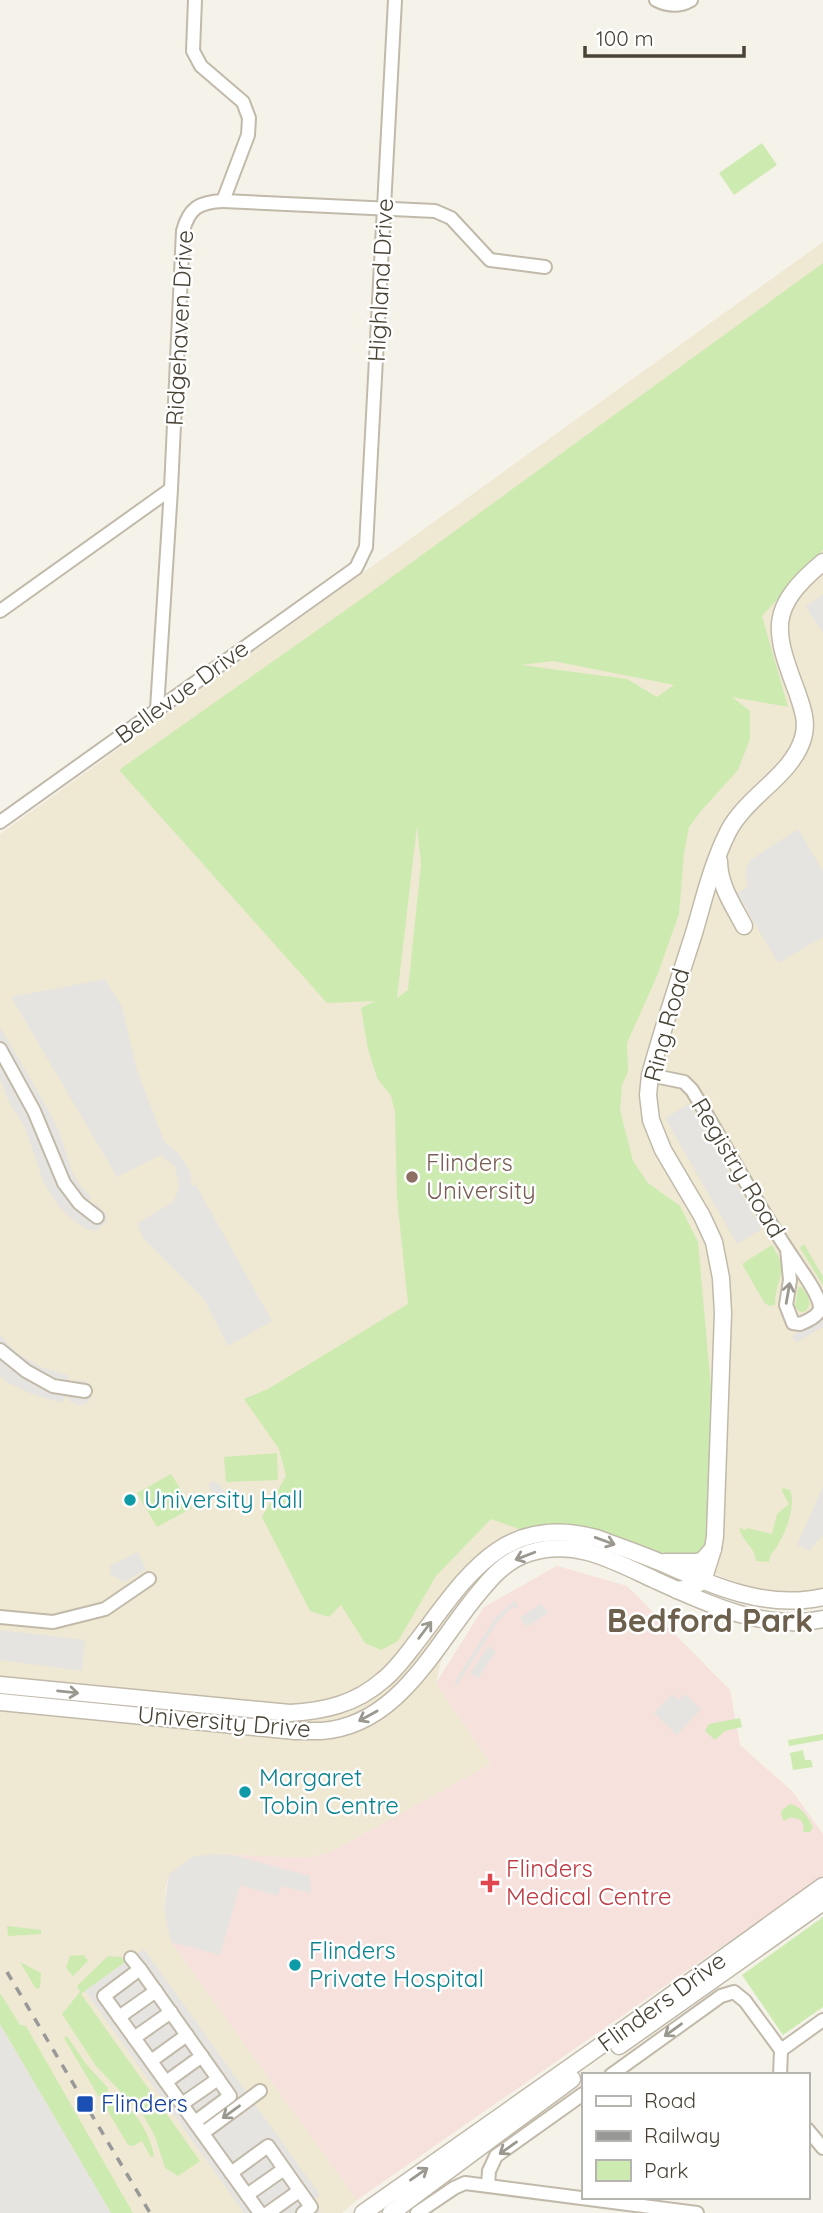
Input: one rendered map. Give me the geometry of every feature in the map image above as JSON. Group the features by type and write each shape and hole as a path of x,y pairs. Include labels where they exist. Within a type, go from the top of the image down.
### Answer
{"street":[{"path":"195,0 193,51 201,66 243,102 249,118 248,135 223,201 435,211 451,218 490,260 545,267"},
{"name":"Highland Drive","path":"361,559 366,547 394,0"},
{"path":"656,0 667,5 678,5 691,0"},
{"name":"Ridgehaven Drive","path":"157,709 183,232 186,217 196,207 208,201 223,201"},
{"path":"0,611 171,489"},
{"name":"Bellevue Drive","path":"0,822 356,568 361,559"},
{"name":"Ring Road","path":"703,1581 713,1549 722,1354 722,1278 714,1242 702,1216 663,1150 651,1120 648,1095 650,1075 719,855 734,821 792,760 802,743 806,726 781,644 780,620 791,592 823,562"},
{"path":"719,855 719,874 744,926"},
{"path":"0,1049 34,1111 64,1183 79,1203 97,1217"},
{"name":"Registry Road","path":"650,1075 684,1083 692,1090 786,1249 810,1284 820,1306 818,1314 800,1324 793,1323 786,1308 790,1280 786,1249"},
{"path":"0,1350 26,1371 53,1386 85,1391"},
{"name":"University Drive","path":"0,1685 290,1713 330,1709 350,1701 382,1681 398,1666 467,1576 490,1556 516,1540 550,1532 584,1535 703,1581 761,1599 783,1602 823,1597"},
{"name":"University Drive","path":"0,1702 258,1728 323,1731 356,1723 398,1695 425,1666 492,1576 528,1554 562,1548 592,1552 733,1612 799,1622 823,1619"},
{"path":"658,1562 698,1562 713,1549 722,1577 731,1591"},
{"path":"0,1617 53,1622 104,1609 149,1579"},
{"path":"677,1590 690,1588 703,1581 710,1595 721,1603 774,1620"},
{"name":"Flinders Drive","path":"684,1993 823,1886"},
{"name":"Flinders Drive","path":"363,2213 556,2079 823,1902"},
{"path":"131,1958 230,2096 199,2127"},
{"path":"140,1969 104,1996 260,2213"},
{"path":"119,2017 156,1991"},
{"path":"614,2073 729,1992 742,1998 781,2050 780,2073"},
{"path":"134,2038 171,2012"},
{"path":"781,2050 823,2020"},
{"path":"151,2061 187,2035"},
{"path":"166,2082 202,2056"},
{"path":"182,2104 218,2078"},
{"name":"Flinders Drive","path":"391,2213 521,2117 556,2079"},
{"path":"199,2127 260,2091"},
{"path":"488,2185 489,2171 496,2156 582,2095"},
{"path":"521,2117 536,2128"},
{"path":"809,2131 823,2148"},
{"path":"232,2173 268,2146 311,2207 303,2213"},
{"path":"247,2195 284,2169"},
{"path":"447,2172 465,2183 582,2198"},
{"path":"417,2213 465,2183"},
{"path":"268,2213 299,2191"},
{"path":"592,2199 689,2212"}],"shaded area":[{"name":"Flinders University","path":"823,242 823,1590 761,1593 593,1523 546,1519 462,1572 436,1683 491,1764 331,1852 310,1858 213,1854 169,1874 166,1886 164,1909 171,1942 357,2200 342,2213 0,2213 0,834"},
{"path":"823,595 823,633 805,606"},
{"path":"798,829 823,871 823,937 778,963 737,893 748,887 745,874 750,860"},
{"path":"105,979 122,1007 137,1070 164,1141 178,1153 190,1171 192,1186 196,1185 272,1321 228,1346 204,1299 142,1237 138,1223 174,1201 179,1186 175,1167 161,1155 117,1177 11,997"},
{"path":"0,1027 59,1131 72,1172 92,1197 87,1203 88,1206 95,1203 106,1213 107,1221 97,1231 86,1229 59,1207 43,1181 25,1128 9,1102 0,1079"},
{"path":"689,1104 762,1229 737,1244 665,1118"},
{"path":"823,1317 823,1327 796,1343 792,1336"},
{"path":"0,1335 17,1353 41,1367 69,1376 68,1383 79,1380 87,1382 92,1388 91,1399 78,1405 71,1402 66,1394 63,1403 34,1395 8,1383 0,1376"},
{"path":"214,1481 223,1488 226,1501 218,1502 208,1485"},
{"path":"823,1486 823,1536 810,1551 797,1545"},
{"path":"138,1552 146,1569 125,1582 110,1575 110,1566"},
{"name":"Flinders Medical Centre","path":"557,1566 627,1586 730,1690 740,1745 792,1791 823,1834 823,1876 357,2200 171,1942 164,1909 169,1874 192,1857 213,1854 310,1858 331,1852 491,1764 436,1683 484,1607"},
{"path":"514,1601 518,1606 515,1609 513,1606 498,1621 457,1685 454,1683 495,1618"},
{"path":"541,1603 548,1613 527,1627 520,1618"},
{"path":"0,1630 85,1640 82,1671 0,1660"},
{"path":"489,1646 496,1652 478,1678 470,1673"},
{"path":"672,1694 679,1700 685,1694 701,1709 677,1735 654,1713"},
{"path":"232,1855 310,1876 311,1893 281,1886 278,1896 240,1885 220,1955 171,1942 164,1909 169,1874 192,1857"},
{"path":"144,1949 320,2195 313,2200 321,2212 244,2213 85,1991"},
{"path":"0,2025 111,2213 0,2213"}],"green space":[{"path":"762,143 777,165 734,195 719,173"},
{"path":"823,263 823,550 762,616 788,707 732,697 750,711 750,739 738,770 689,827 679,914 657,976 627,1043 628,1072 622,1085 620,1110 633,1161 648,1183 680,1206 698,1242 718,1466 707,1540 696,1555 658,1562 596,1538 536,1535 491,1519 436,1576 398,1641 381,1650 365,1643 341,1605 329,1617 310,1611 262,1517 286,1476 279,1449 244,1399 268,1389 408,1304 397,1198 395,1112 391,1096 377,1078 368,1049 361,1008 375,1001 327,1003 119,770 367,595","holes":["553,661 674,685 657,697 627,679 521,665","417,826 421,864 408,990 397,998"]},
{"path":"804,1244 823,1277 823,1285 800,1248"},
{"path":"772,1245 778,1255 781,1275 775,1305 769,1306 742,1264"},
{"path":"798,1287 801,1287 809,1300 809,1306 804,1312 795,1307"},
{"path":"277,1453 278,1480 226,1482 224,1457"},
{"path":"171,1474 192,1508 157,1527 137,1493"},
{"path":"783,1488 790,1490 792,1496 788,1523 769,1562 756,1561 739,1528 772,1534 777,1514 789,1504"},
{"path":"740,1718 742,1727 725,1731 715,1740 705,1731 709,1724"},
{"path":"823,1734 823,1740 789,1746 788,1740"},
{"path":"803,1750 805,1760 811,1760 813,1767 793,1770 790,1753"},
{"path":"790,1804 798,1807 806,1816 813,1827 810,1832 803,1832 801,1820 791,1817 784,1821 782,1810"},
{"path":"823,1917 823,2007 783,2035 742,1975"},
{"path":"7,1926 41,1930 41,1934 8,1936"},
{"path":"84,1955 88,1961 73,1976 66,1968 70,1956"},
{"path":"108,1956 121,1957 125,1962 81,1994 200,2161 178,2176 165,2168 155,2136 143,2115 96,2066 62,2014 80,1992 77,1986"},
{"path":"20,1962 41,1973 40,1988 36,1989"},
{"path":"0,1993 20,2025 26,2026 133,2213 111,2213 0,2024"},
{"path":"67,2036 86,2064 108,2088 107,2093 99,2097 64,2038"},
{"path":"115,2097 129,2108 140,2122 154,2156 151,2157 142,2141 133,2146 128,2145 103,2103"}],"railway":[{"path":"7,1972 150,2213"}],"place":[{"name":"Flinders University","path":"412,1177"},
{"name":"University Hall","path":"130,1500"},
{"name":"Margaret Tobin Centre","path":"245,1792"},
{"name":"Flinders Medical Centre","path":"490,1883"},
{"name":"Flinders Private Hospital","path":"295,1965"},
{"name":"Flinders","path":"85,2104"}],"district":[{"name":"Bedford Park","path":"710,1621"}]}
